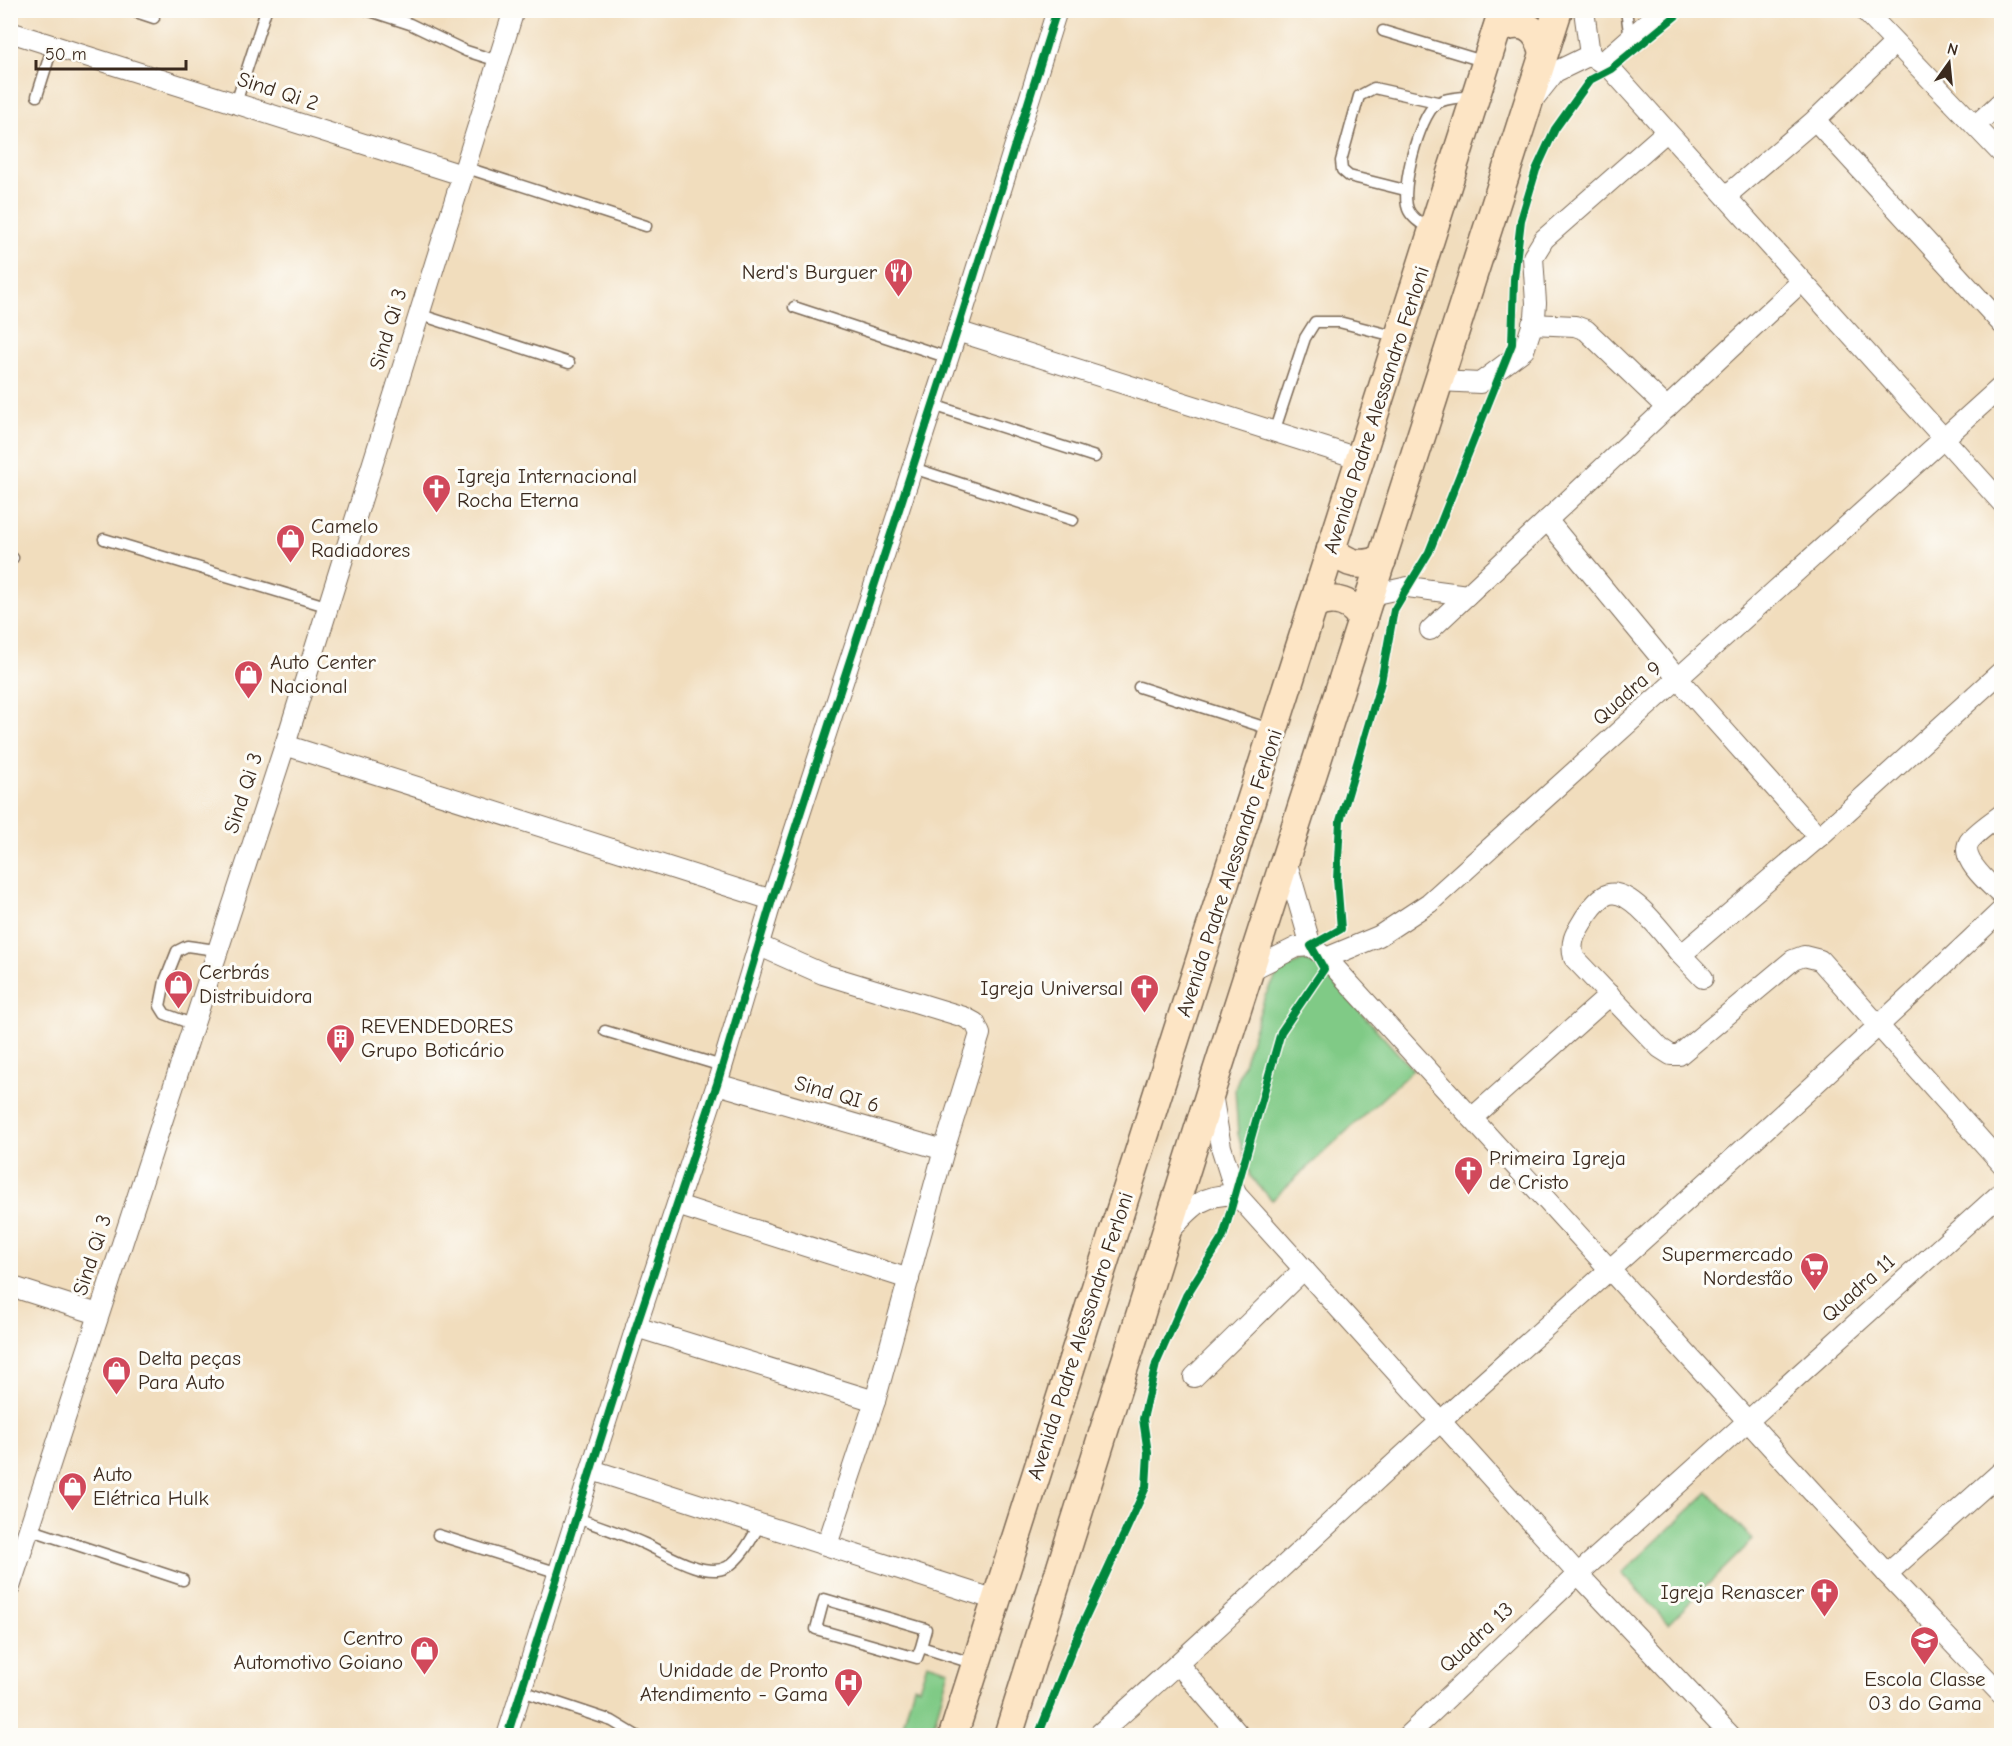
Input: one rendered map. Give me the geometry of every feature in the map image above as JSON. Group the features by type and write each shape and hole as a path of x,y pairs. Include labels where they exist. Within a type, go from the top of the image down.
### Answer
{"main road":[{"path":"1008,1736 1211,1090 1558,10"},
{"path":"1500,20 1529,28 1535,32 1544,52"},
{"name":"Avenida Padre Alessandro Ferloni","path":"953,1736 1500,20"},
{"path":"1331,549 1352,564 1366,566 1382,560"},
{"path":"1314,605 1322,601 1341,601 1367,608"}],"street":[{"name":"Sind Qi 3","path":"10,1587 216,950 285,745 326,606 514,10"},
{"path":"507,1736 636,1326 760,946 772,900 949,358 1057,10"},
{"path":"1584,10 1597,58 1726,196 2001,503"},
{"path":"1525,111 1555,72 1597,58 1630,39 1662,10"},
{"path":"1864,10 1976,125 2001,154"},
{"name":"Sind Qi 2","path":"10,32 463,171"},
{"path":"1726,196 1815,120 1895,43"},
{"path":"1976,125 2001,101"},
{"path":"1815,120 2001,324"},
{"path":"1439,381 1480,383 1524,350 1536,303 1532,274 1533,257 1544,239 1666,132"},
{"path":"1430,630 1801,282"},
{"path":"1532,324 1575,326 1586,330 1667,408"},
{"path":"957,331 1361,459"},
{"name":"Quadra 9","path":"1251,970 1297,947 1318,951 1379,936 1429,903 1679,680 2001,386"},
{"path":"1547,520 1679,680 1819,837"},
{"path":"1367,608 1408,587 1467,595"},
{"path":"1681,955 1819,837 2001,671"},
{"path":"285,745 772,900"},
{"path":"2001,814 1969,843 1967,852 1972,865 2001,897"},
{"path":"1286,860 1318,951 1612,1269 1887,1574 2001,1695"},
{"path":"1703,978 1638,905 1619,894 1610,894 1601,898 1573,936 1571,947 1574,958 1660,1048 1671,1055 1679,1055 1793,960 1814,957 1820,960 2001,1164"},
{"path":"1097,1736 1612,1269 2001,910"},
{"path":"760,946 823,974 975,1023 980,1034 944,1150 875,1401 827,1545"},
{"path":"1472,1118 1610,995"},
{"name":"Sind QI 6","path":"719,1075 944,1150"},
{"path":"1211,1090 1221,1147 1236,1194 1578,1574 1725,1733"},
{"name":"Quadra 11","path":"1578,1574 2001,1192"},
{"path":"1167,1236 1189,1210 1205,1198 1236,1194"},
{"path":"677,1205 909,1279"},
{"path":"1194,1377 1304,1269"},
{"path":"10,1286 98,1314"},
{"path":"636,1326 875,1401"},
{"path":"592,1470 996,1600"},
{"path":"1887,1574 2001,1471"},
{"name":"Quadra 13","path":"1407,1736 1578,1574"},
{"path":"1178,1664 1240,1736"}],"lane":[{"path":"130,10 154,18"},
{"path":"236,103 266,10"},
{"path":"367,10 410,24 466,51 498,61"},
{"path":"1626,10 1630,39"},
{"path":"1383,32 1486,62"},
{"path":"37,96 53,45"},
{"path":"1405,190 1349,176 1342,170 1341,161 1359,96 1374,88 1437,102 1475,96"},
{"path":"1432,232 1409,212 1404,198 1422,123 1437,102"},
{"path":"463,171 646,226"},
{"path":"794,307 949,358"},
{"path":"418,314 569,363"},
{"path":"1274,432 1305,338 1315,322 1340,322 1400,337"},
{"path":"933,405 1095,457"},
{"path":"913,468 1073,520"},
{"path":"104,539 326,606"},
{"path":"1139,687 1274,730"},
{"path":"192,1024 165,1014 160,1006 165,981 177,951 187,946 216,950"},
{"path":"605,1031 719,1075"},
{"path":"577,1518 645,1544 671,1559 716,1571 728,1566 738,1556 760,1524"},
{"path":"29,1529 183,1580"},
{"path":"438,1535 559,1572"},
{"path":"824,1599 926,1629 921,1647 917,1658 816,1629 824,1599"},
{"path":"921,1647 976,1664"},
{"path":"522,1691 612,1721 637,1736"}],"green space":[{"path":"1304,960 1317,964 1413,1070 1272,1200 1250,1176 1238,1134 1235,1089 1265,996 1280,970"},
{"path":"1708,1492 1753,1540 1668,1624 1622,1573"},
{"path":"927,1663 949,1670 931,1735 900,1735 914,1686 919,1688"}],"cycle path":[{"path":"507,1736 636,1327 717,1084 772,900 957,331 1057,10"},
{"path":"1038,1736 1079,1632 1146,1487 1148,1453 1143,1419 1156,1364 1186,1296 1223,1237 1281,1032 1324,969 1311,946 1341,929 1337,879 1340,821 1381,682 1394,610 1429,552 1512,344 1514,279 1521,220 1536,170 1555,129 1590,80 1611,69 1683,10"}],"place":[{"name":"Nerd's Burguer","path":"898,298"},
{"name":"Igreja Internacional Rocha Eterna","path":"436,514"},
{"name":"Camelo Radiadores","path":"290,564"},
{"name":"Auto Center Nacional","path":"249,700"},
{"name":"Cerbrás Distribuidora","path":"178,1010"},
{"name":"Igreja Universal","path":"1144,1014"},
{"name":"REVENDEDORES Grupo Boticário","path":"340,1064"},
{"name":"Primeira Igreja de Cristo","path":"1468,1196"},
{"name":"Supermercado Nordestão","path":"1814,1292"},
{"name":"Delta peças Para Auto","path":"117,1396"},
{"name":"Auto Elétrica Hulk","path":"72,1512"},
{"name":"Igreja Renascer","path":"1825,1618"},
{"name":"Escola Classe 03 do Gama","path":"1925,1666"},
{"name":"Centro Automotivo Goiano","path":"424,1676"},
{"name":"Unidade de Pronto Atendimento - Gama","path":"849,1708"}]}
